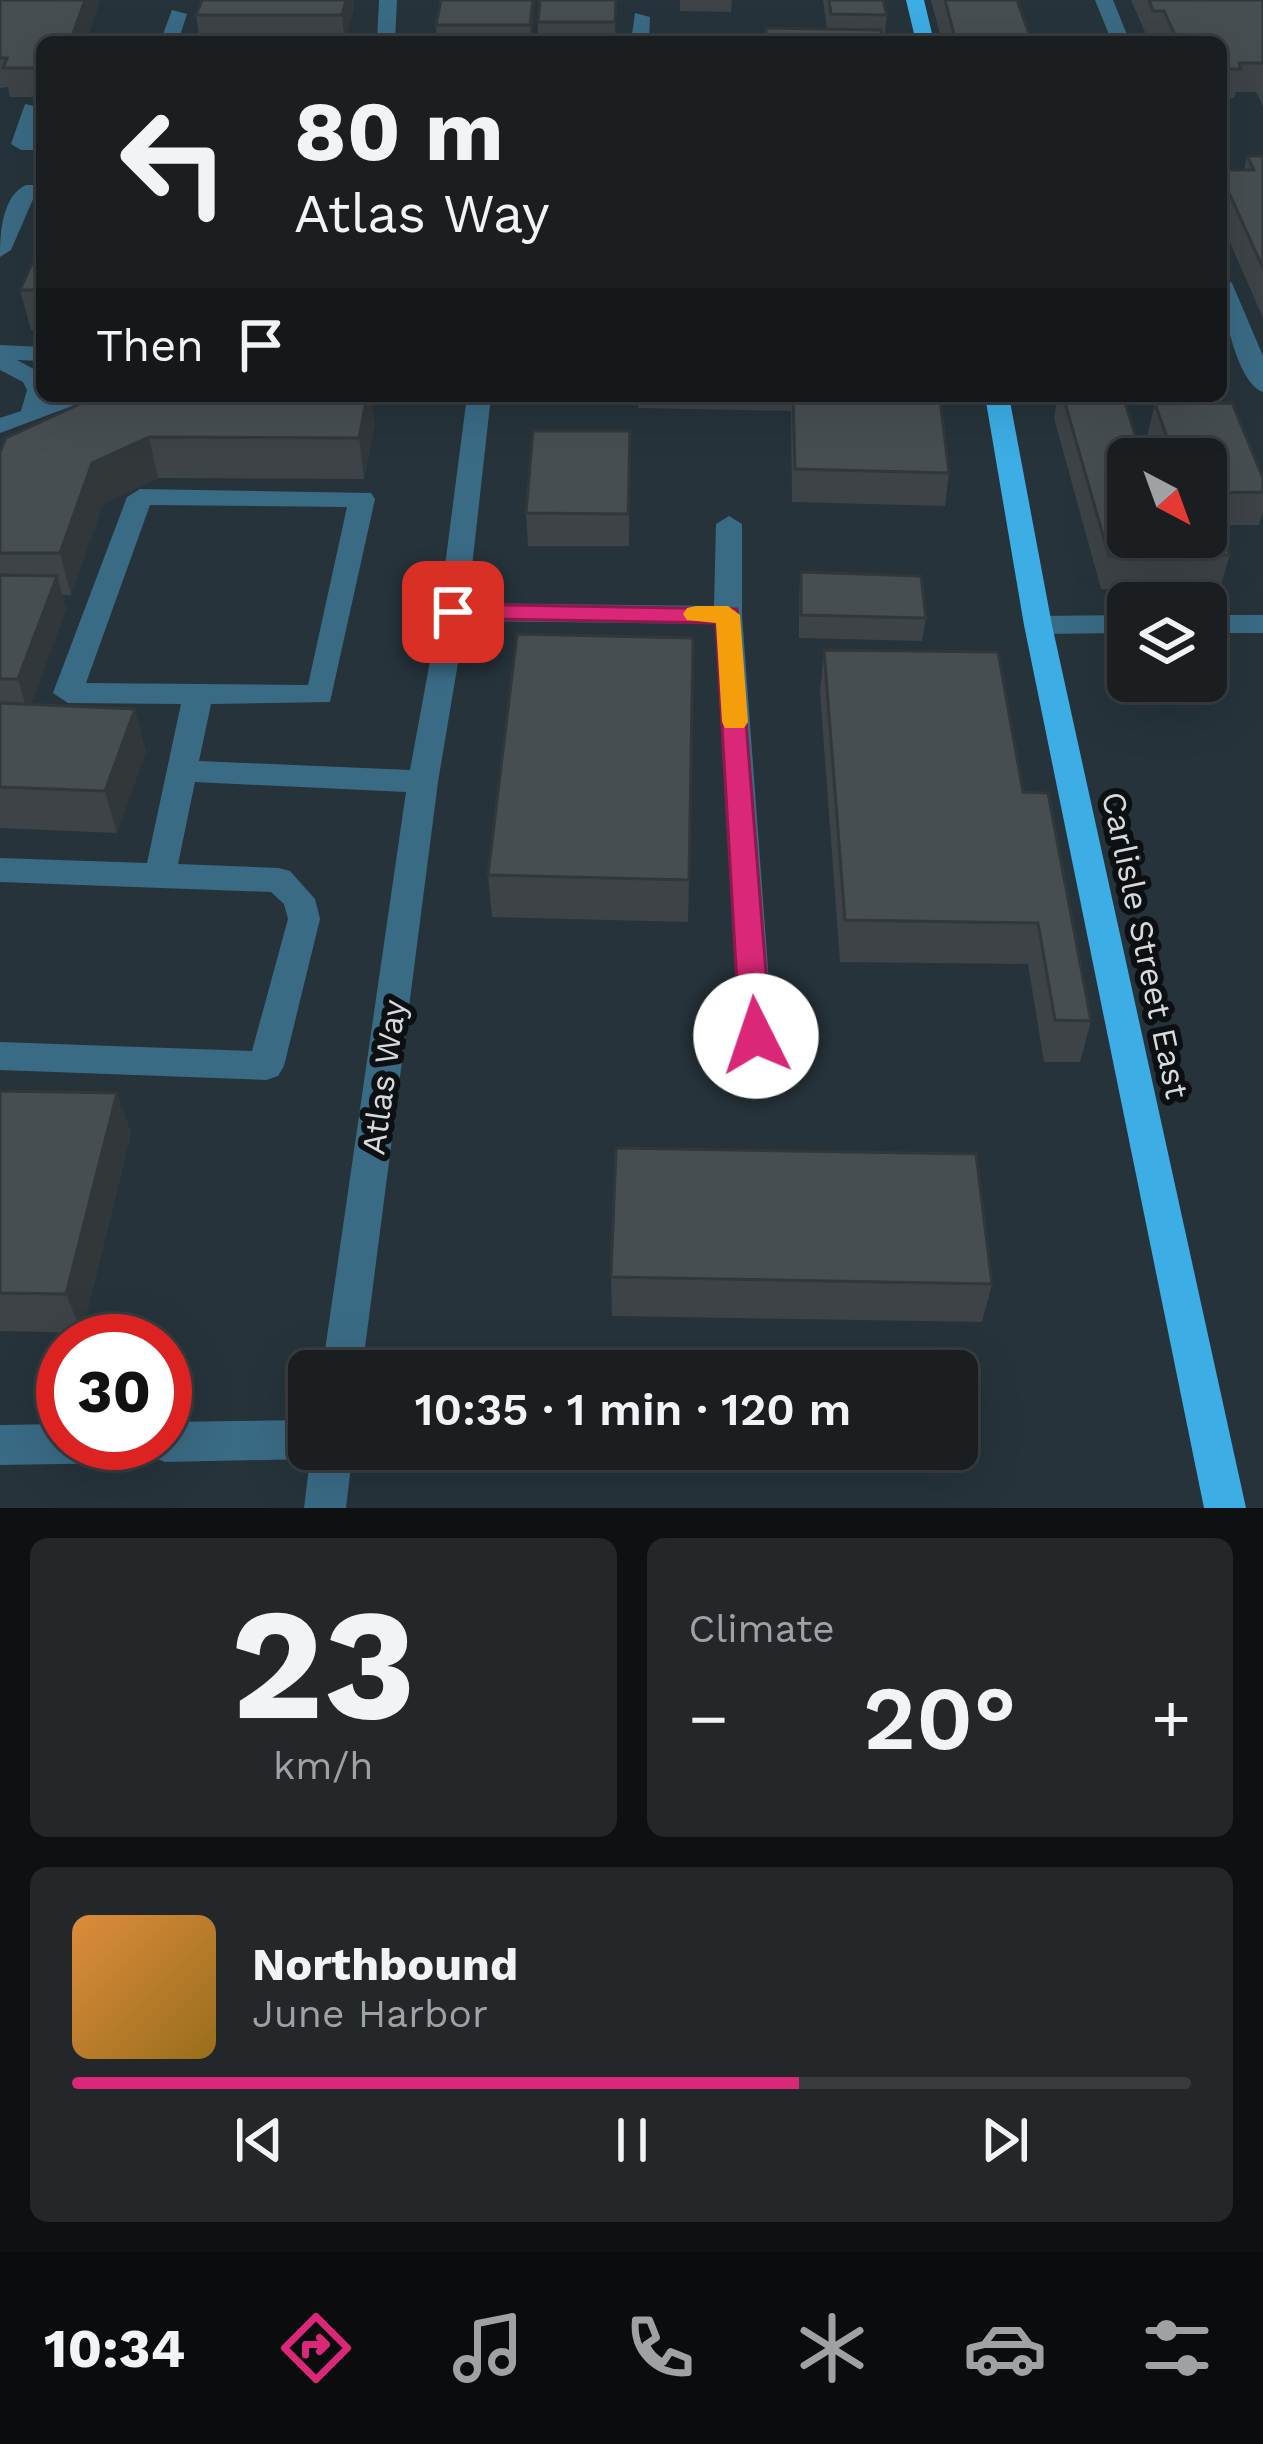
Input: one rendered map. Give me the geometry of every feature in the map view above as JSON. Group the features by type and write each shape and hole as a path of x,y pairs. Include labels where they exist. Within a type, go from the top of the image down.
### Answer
{"main road":[{"path":"916,0 924,36"},
{"name":"Carlisle Street East","path":"998,402 1038,625 1225,1508"}],"street":[{"path":"386,36 388,0"},
{"path":"1104,0 1119,36"},
{"path":"171,36 178,14"},
{"path":"640,36 641,17"},
{"path":"32,108 32,144"},
{"path":"0,250 26,191 36,191"},
{"path":"1227,298 1263,385"},
{"path":"0,357 36,354"},
{"path":"0,357 33,378 36,385"},
{"path":"32,413 36,398"},
{"path":"0,425 68,402"},
{"name":"Atlas Way","path":"346,1350 422,782 453,612 478,402"},
{"path":"140,497 362,500 320,695 198,694 68,694 140,497"},
{"path":"729,524 728,615 756,1036"},
{"path":"453,612 728,615"},
{"path":"1038,625 1107,624"},
{"path":"1227,624 1263,624"},
{"path":"160,876 198,694"},
{"path":"182,771 422,782"},
{"path":"0,871 279,880 299,899 304,919 266,1066 0,1057"},
{"path":"192,1442 288,1440"},
{"path":"0,1445 36,1444"},
{"path":"325,1508 330,1470"}],"shaded area":[{"path":"0,0 1263,0 1263,1508 0,1508"}],"building":[{"path":"0,0 85,0 72,36 36,36 36,68 3,68 7,58 0,58"},
{"path":"202,0 346,0 342,15 196,15"},
{"path":"441,0 533,0 530,25 436,25"},
{"path":"540,0 616,0 615,22 538,22"},
{"path":"829,0 883,0 887,15 831,14"},
{"path":"945,0 1017,0 1030,36 954,36"},
{"path":"1149,0 1263,0 1263,63 1239,63 1241,69 1227,69 1227,36 1175,36 1164,11 1153,11"},
{"path":"766,28 881,30 882,36 766,36"},
{"path":"1247,156 1263,156 1263,268 1227,188 1227,170 1254,170"},
{"path":"36,255 36,290 20,290"},
{"path":"84,402 366,402 359,438 149,437 92,463 60,553 0,553 0,452 6,438"},
{"path":"793,402 940,402 949,473 795,469"},
{"path":"1065,402 1125,402 1136,438 1107,438 1107,549"},
{"path":"1232,403 1263,478 1263,492 1227,493 1227,438 1167,438 1155,404"},
{"path":"533,431 630,431 628,514 526,513"},
{"path":"801,572 921,576 926,618 801,615"},
{"path":"0,575 57,576 18,679 0,679"},
{"path":"517,634 693,638 689,880 488,875"},
{"path":"824,650 998,652 1023,792 1048,793 1091,1021 1055,1020 1038,923 845,920"},
{"path":"0,703 135,709 105,791 0,787"},
{"path":"0,1091 117,1093 66,1294 0,1293"},
{"path":"616,1148 976,1154 992,1284 611,1277"}],"slow traffic":[{"path":"696,614 728,615 735,722"}],"route":[{"path":"453,612 728,615 756,1036"}]}
